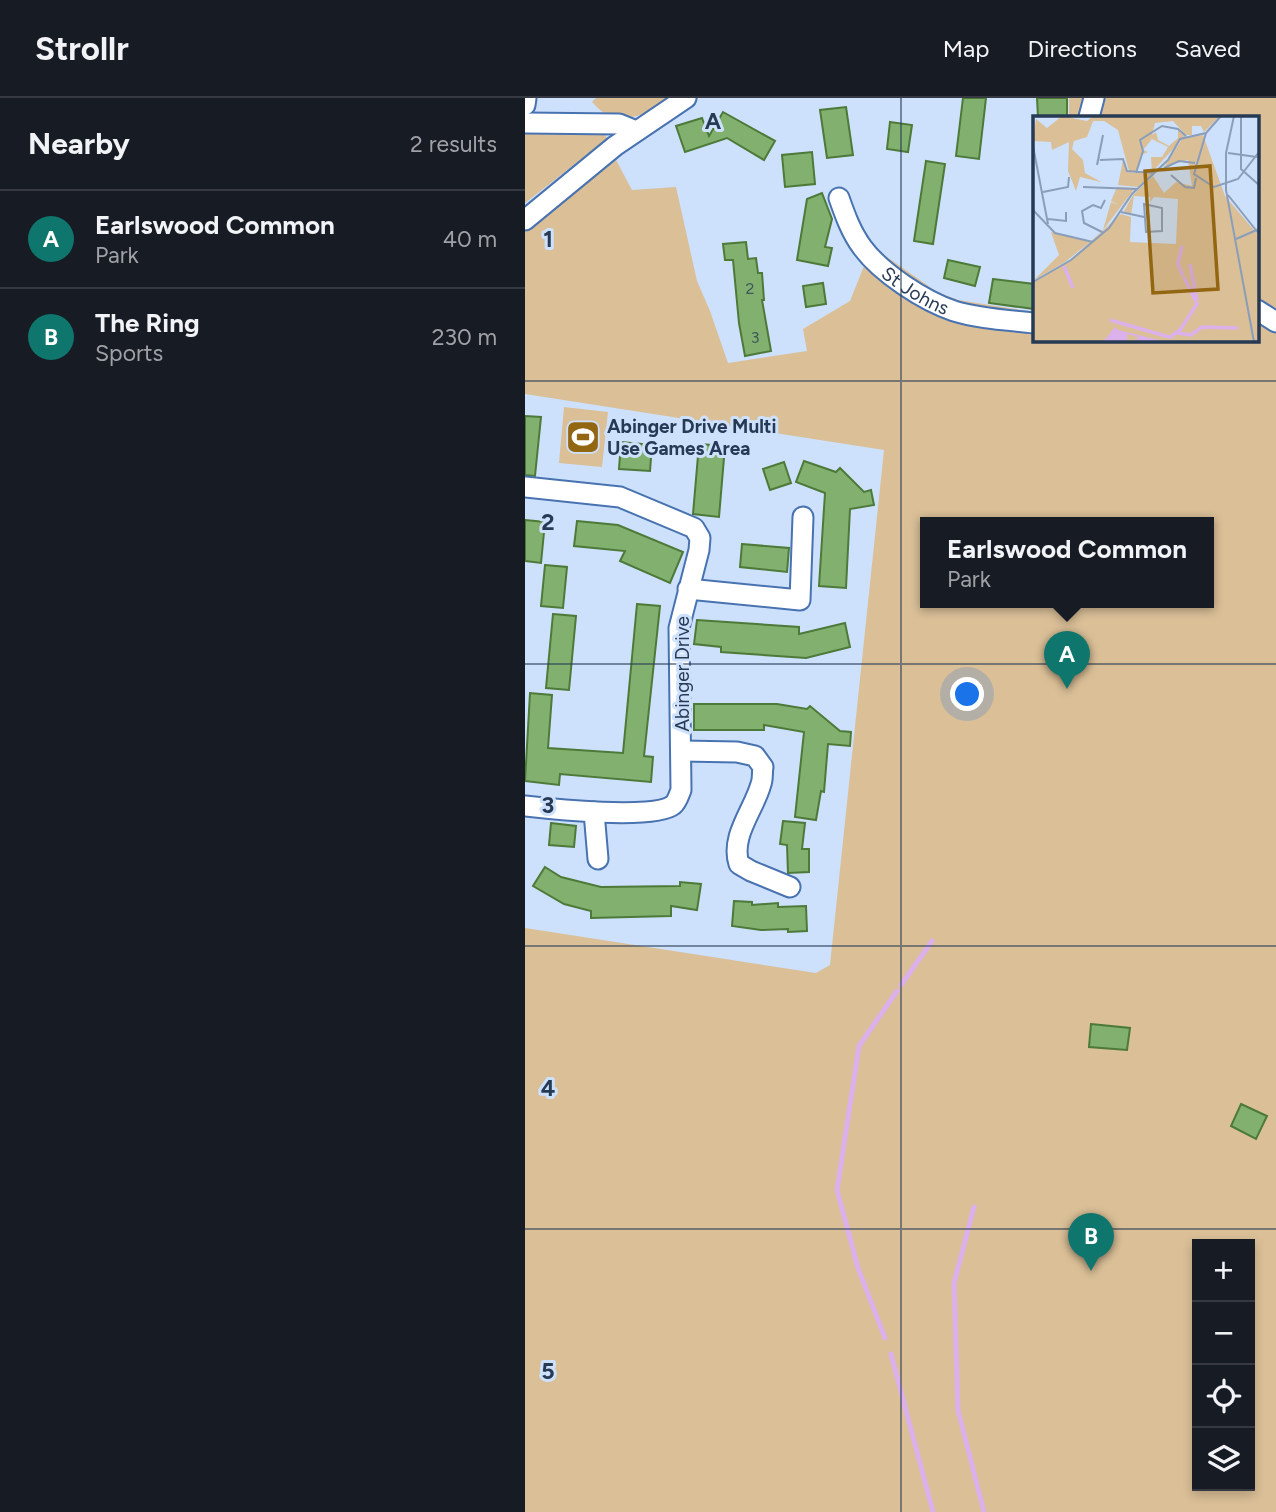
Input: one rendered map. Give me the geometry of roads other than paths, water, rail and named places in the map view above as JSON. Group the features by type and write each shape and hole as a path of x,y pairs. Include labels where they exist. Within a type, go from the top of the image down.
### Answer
{"street":[{"path":"525,105 526,98"},
{"path":"525,220 636,131 686,98"},
{"path":"1089,116 1094,98"},
{"path":"525,123 619,124 636,131"},
{"name":"St Johns","path":"839,198 848,223 862,248 919,295 954,311 1033,323"},
{"path":"1259,311 1276,322"},
{"name":"Abinger Drive","path":"525,487 620,496 694,528 700,538 679,628 682,751 681,790 675,804 661,811 594,812 525,806"},
{"path":"688,589 800,600 803,517"},
{"path":"682,751 737,752 755,757 763,766 762,783 748,813 735,852 739,864 790,887"},
{"path":"594,812 598,859"}],"waterway":[{"path":"901,985 932,941"},
{"path":"885,1338 858,1268 837,1190 859,1046 897,991"},
{"path":"974,1207 954,1283 958,1410 984,1512"},
{"path":"891,1354 933,1512"}],"place":[{"name":"Abinger Drive Multi Use Games Area","path":"583,437"},
{"name":"Earlswood Common","path":"1067,689"},
{"name":"The Ring","path":"1091,1271"}]}
